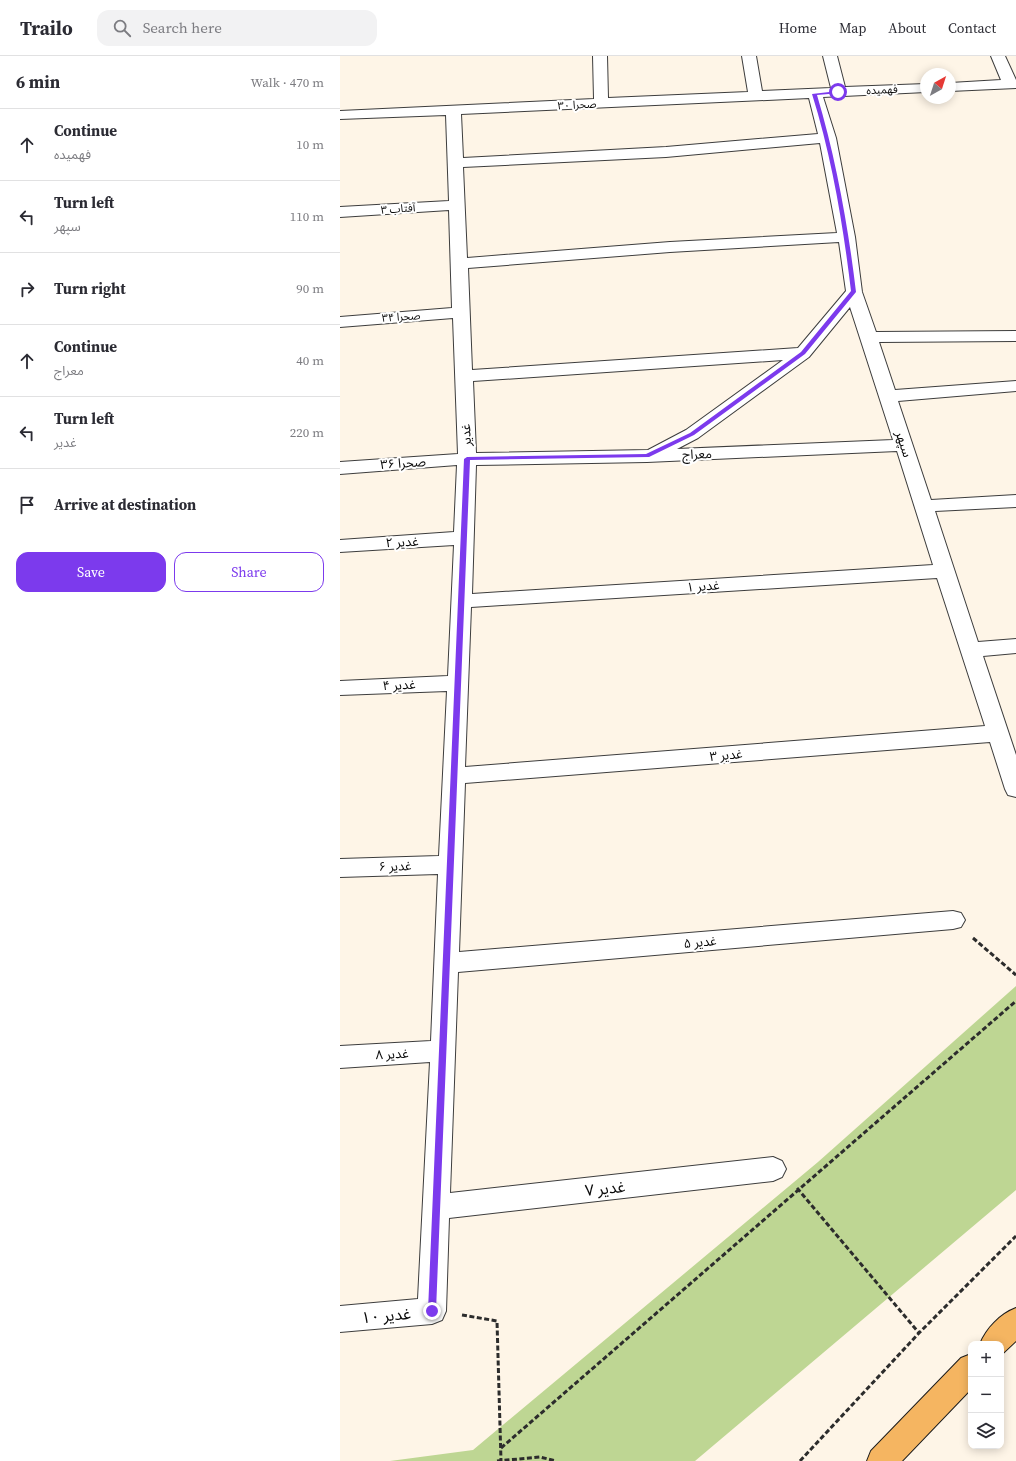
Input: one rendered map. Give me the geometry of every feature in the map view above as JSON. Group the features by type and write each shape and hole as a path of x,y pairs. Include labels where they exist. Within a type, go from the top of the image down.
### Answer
{"main road":[{"path":"997,1341 1016,1321"},
{"path":"882,1461 968,1371"}],"street":[{"path":"600,56 601,104"},
{"path":"749,56 756,96"},
{"path":"830,56 838,92"},
{"path":"956,87 1013,84 998,56"},
{"name":"فهمیده","path":"815,94 920,88"},
{"name":"صحرا ۳۰","path":"340,115 815,94"},
{"name":"سپهر","path":"815,94 828,138 847,236 854,292 1016,789"},
{"name":"غدیر","path":"432,1311 467,459 452,110"},
{"path":"454,163 666,152 828,138"},
{"name":"آفتاب ۳","path":"340,212 456,205"},
{"path":"459,264 670,247 847,236"},
{"path":"647,456 692,434 803,353 854,292"},
{"name":"صحرا ۳۴","path":"340,322 461,312"},
{"path":"869,337 1016,336"},
{"path":"464,376 803,353"},
{"path":"888,396 1016,386"},
{"name":"معراج","path":"467,459 647,456 904,445"},
{"name":"صحرا ۳۶","path":"340,468 467,459"},
{"path":"924,506 1016,501"},
{"name":"غدیر ۲","path":"340,546 464,538"},
{"name":"غدیر ۱","path":"461,601 945,571"},
{"path":"970,650 1016,646"},
{"name":"غدیر ۴","path":"340,688 458,683"},
{"name":"غدیر ۳","path":"454,776 998,733"},
{"name":"غدیر ۶","path":"340,868 450,865"},
{"name":"غدیر ۵","path":"446,963 953,920"},
{"name":"غدیر ۸","path":"340,1057 443,1051"},
{"name":"غدیر ۷","path":"436,1207 773,1169"},
{"name":"غدیر ۱۰","path":"340,1319 432,1311"}],"path":[{"path":"953,920 1016,975"},
{"path":"501,1448 798,1188 1016,1001"},
{"path":"773,1169 798,1188 919,1333"},
{"path":"800,1461 919,1333 1016,1236"},
{"path":"432,1311 497,1321 502,1461"},
{"path":"497,1461 540,1457 556,1461"}],"green space":[{"path":"1016,986 1016,1190 695,1461 390,1461 473,1450 818,1162"}],"route":[{"path":"432,1311 467,459 647,456 692,434 760,386 803,353 854,292 847,236 828,138 815,94 838,92"}]}
